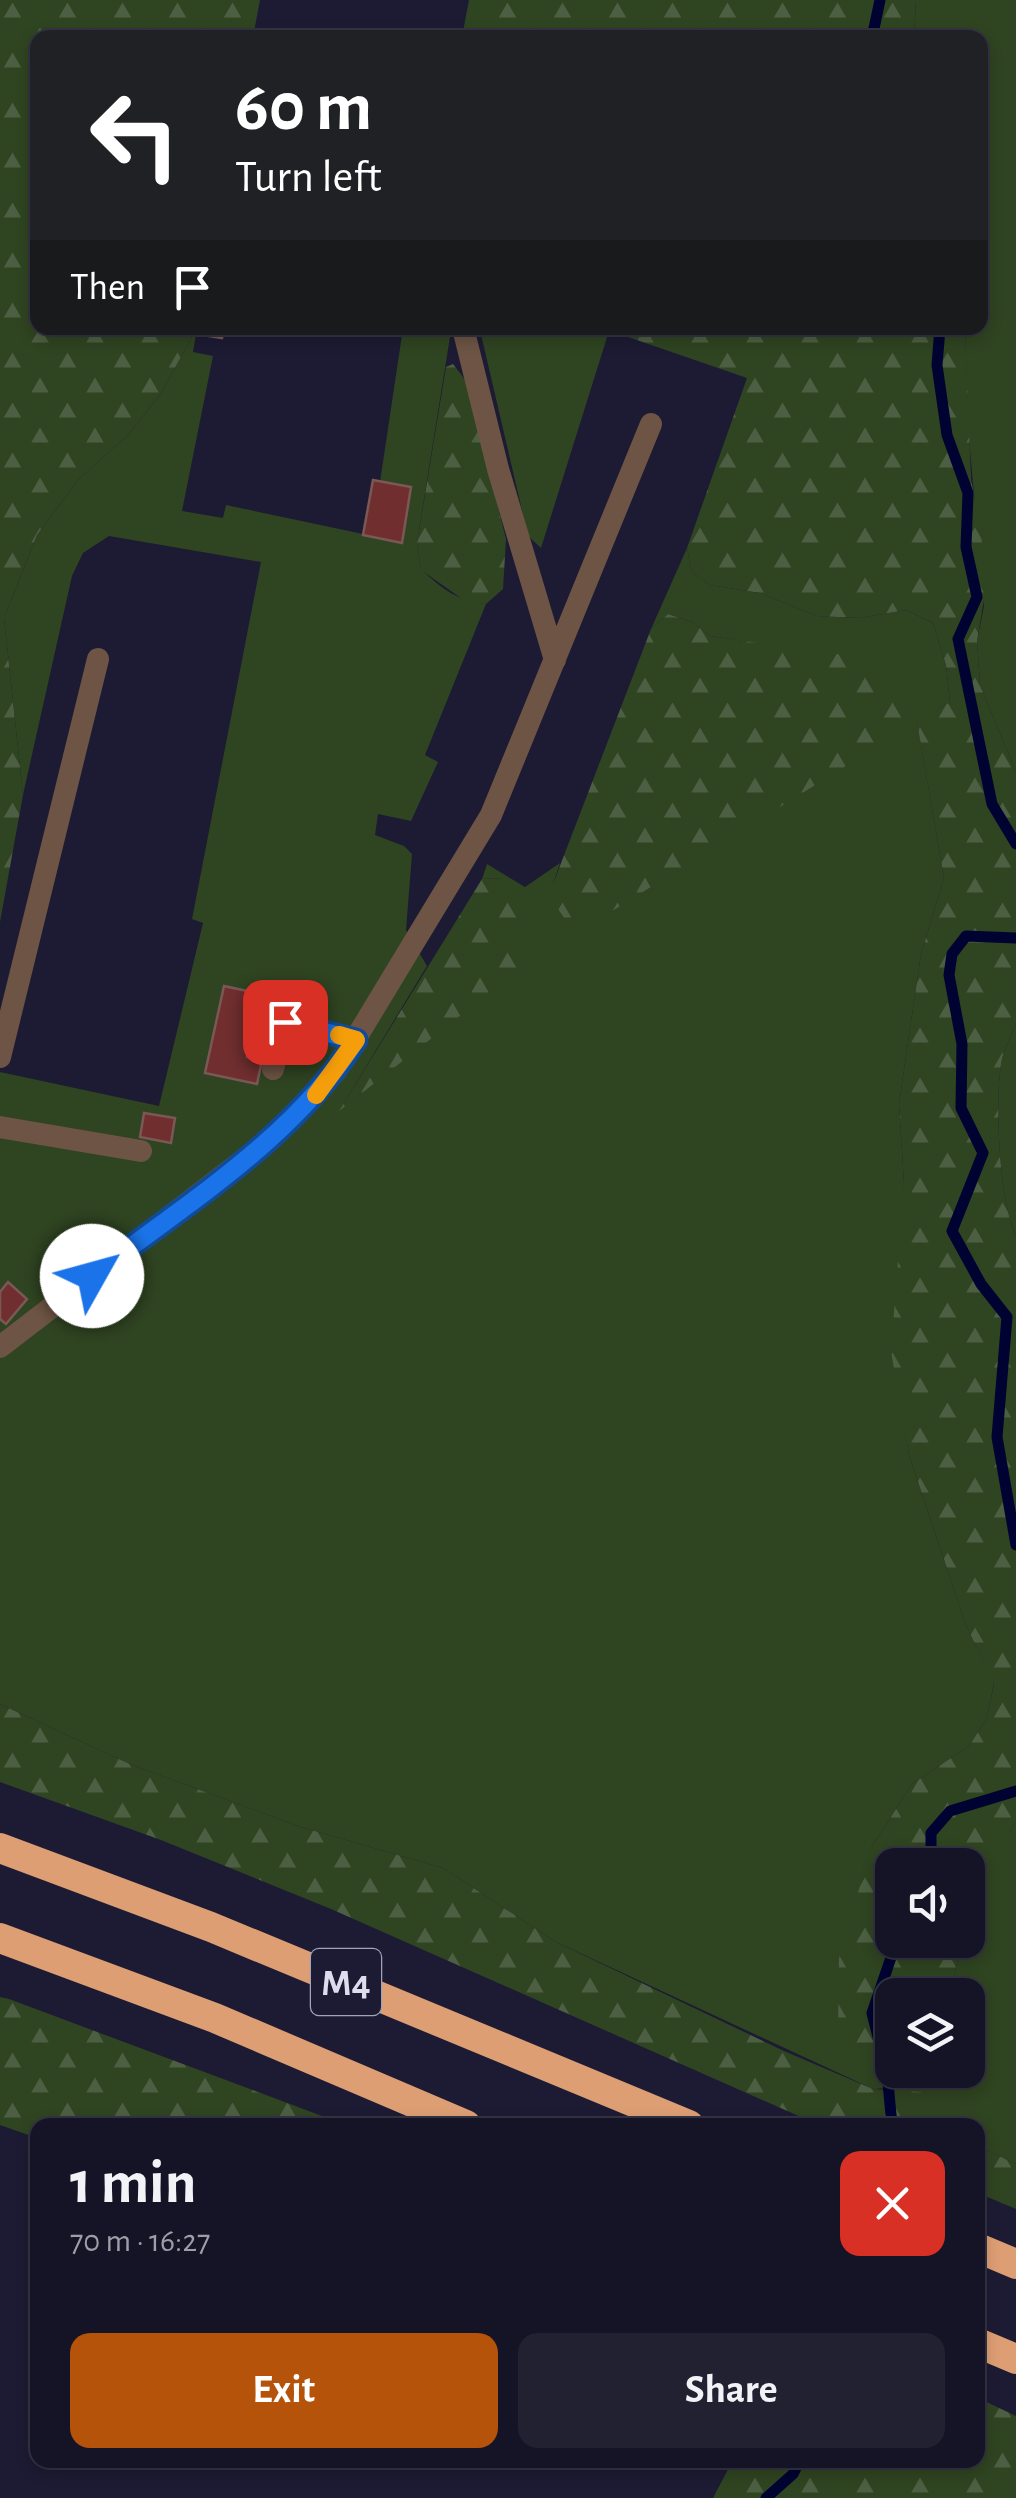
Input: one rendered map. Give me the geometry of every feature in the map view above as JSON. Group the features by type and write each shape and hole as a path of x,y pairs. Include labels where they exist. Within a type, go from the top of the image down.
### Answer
{"highway":[{"name":"M4","path":"0,1848 229,1934 671,2118"},
{"name":"M4","path":"0,1938 214,2018 450,2118"},
{"path":"985,2251 1016,2264"},
{"path":"985,2346 1016,2359"}],"lane":[{"path":"465,335 498,469 555,660"},
{"path":"0,1348 278,1134 319,1092 356,1040 491,815 651,424"},
{"path":"0,1057 98,659"},
{"path":"274,1068 285,1022 356,1040"},
{"path":"0,1127 141,1151"}],"green space":[{"path":"0,0 260,0 254,30 30,30 30,335 193,335 161,393 129,434 79,479 37,535 4,618 23,795 0,922"},
{"path":"469,0 916,0 914,30 463,30"},
{"path":"916,0 1016,0 1016,772 980,685 977,641 984,606 968,428 965,335 988,335 988,30 914,30"},
{"path":"196,335 193,352 213,356 182,511 223,518 226,505 401,542 411,488 380,482 402,335 459,335 450,337 417,543 421,569 428,576 459,597 486,604 425,755 438,762 411,821 378,814 375,835 404,846 412,854 406,930 427,966 341,1108 504,878 482,879 487,864 525,887 560,863 553,884 809,651 710,636 692,622 668,614 651,629 687,548 692,572 710,585 760,593 817,616 860,618 906,610 933,623 946,665 950,702 917,721 944,878 921,954 899,1104 904,1183 902,1410 909,1455 966,1625 994,1683 987,1718 969,1746 912,1784 871,1848 879,1978 875,1978 875,2088 889,2088 873,2089 556,1942 443,1868 301,1827 132,1765 0,1704 0,1072 159,1106 203,923 192,919 261,562 109,536 83,553 72,576 23,795 4,618 37,535 79,479 129,434 161,393"},
{"path":"481,335 608,335 541,548 528,536"},
{"path":"622,335 965,335 971,479 988,576 977,641 980,685 1016,772 1016,1023 1002,1059 998,1098 1002,1175 1016,1236 1016,1821 985,1879 985,1848 875,1848 875,1958 958,1958 954,1978 875,1978 875,2056 838,2034 839,1958 871,1848 912,1784 969,1746 987,1718 994,1684 966,1625 909,1455 891,1351 904,1183 899,1104 921,954 944,878 917,722 575,934 556,906 553,884 651,629 668,614 692,622 710,636 858,657 903,685 917,720 950,702 946,665 933,623 906,610 860,618 817,616 760,593 710,585 692,572 687,548 747,378"},
{"path":"453,364 466,381 506,539 503,589 486,604 468,603 421,570 417,543 446,367"},
{"path":"505,878 513,895 526,964 339,1111 482,879"},
{"path":"1016,1023 1016,1236 1002,1175 998,1098 1002,1059"},
{"path":"0,1704 132,1765 301,1827 443,1868 556,1942 784,2051 873,2089 921,2092 924,2118 803,2118 331,1909 161,1840 0,1782"},
{"path":"1016,1821 1016,2164 985,2149 985,2118 920,2118 889,2088 985,2088 985,1978 954,1978 958,1958 985,1958 985,1877"},
{"path":"0,1997 327,2118 30,2118 30,2136 0,2125"},
{"path":"985,2149 1016,2164 1016,2209 985,2196"},
{"path":"985,2401 1016,2416 1016,2498 713,2498 729,2468 985,2468"}],"building":[{"path":"373,480 411,487 402,543 363,535"},
{"path":"224,986 275,997 267,1034 252,1031 247,1057 262,1060 257,1084 205,1073"},
{"path":"144,1113 175,1118 171,1143 140,1137"},
{"path":"8,1282 27,1299 6,1324 0,1319 0,1292"}],"waterway":[{"path":"874,30 880,0"},
{"path":"939,335 937,365 947,435 968,493 966,547 977,597 958,639 992,804 1016,844"},
{"path":"1016,938 966,936 952,954 949,975 962,1044 961,1108 983,1153 952,1231 981,1284 1007,1317 997,1437 1016,1545"},
{"path":"931,1848 931,1833 950,1811 1016,1791"},
{"path":"891,1958 872,2013 887,2073 891,2118"},
{"path":"766,2498 796,2468"}],"slow traffic":[{"path":"316,1095 356,1040 339,1035"}],"route":[{"path":"92,1276 278,1134 310,1103 356,1040 285,1022"}]}
